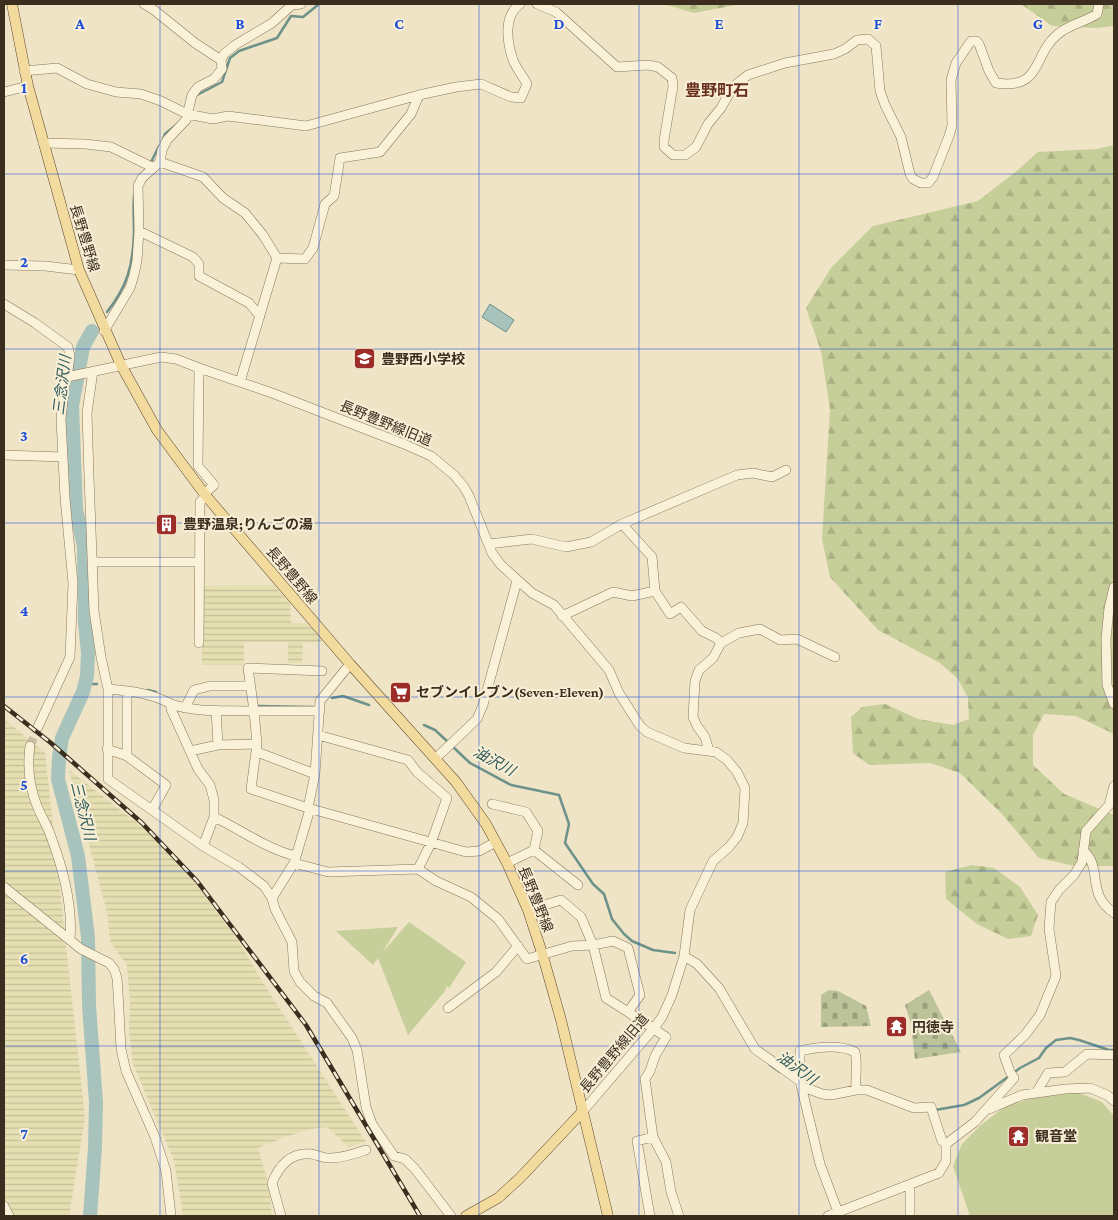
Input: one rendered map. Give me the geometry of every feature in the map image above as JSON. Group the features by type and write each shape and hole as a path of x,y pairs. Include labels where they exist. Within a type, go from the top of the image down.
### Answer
{"main road":[{"name":"長野豊野線","path":"12,4 24,71 79,270 104,330 156,430 205,495 350,664 456,782 486,824 507,863 528,910 542,953 608,1216"},
{"path":"466,1216 498,1198 520,1178 583,1111"}],"street":[{"path":"144,4 195,43 221,60"},
{"path":"104,330 130,288 137,261 139,232 138,186 142,178 164,145 186,120 192,96 198,87 214,79 222,69 221,60 224,54 234,45 272,23 295,4"},
{"path":"24,71 57,68 87,84 116,92 141,94 161,101 187,114 213,119 228,116 306,126 419,95 456,87 481,84 511,97 521,98 527,84 514,60 508,34 511,15 515,7 520,4"},
{"path":"536,4 556,12 618,67 658,66 672,78 673,86 664,147 673,155 685,155 696,147 708,124 721,108 731,90 748,76 785,63 834,54 857,40 868,39 876,46 880,91 901,137 910,174 913,179 921,183 928,182 933,177 949,136 952,126 952,80 956,63 971,42 976,41 979,44 989,72 996,83 1016,84 1028,77 1036,69 1052,40 1064,30 1097,14 1099,4"},
{"path":"4,92 28,86"},
{"path":"277,258 305,259 312,248 325,204 334,196 340,158 380,152 411,114 419,95"},
{"path":"43,142 111,147 152,165 202,177 223,198 245,213 263,235 277,258 240,382"},
{"path":"139,232 193,257 200,264 199,276 249,303 260,316"},
{"path":"4,265 45,266 79,270"},
{"path":"4,304 35,323 68,348 70,356 70,376 65,382 61,419 65,498 73,583 70,657 38,727"},
{"name":"長野豊野線旧道","path":"70,376 161,357 176,359 404,444 431,456 454,475 470,496 492,553 501,566 532,593 554,605 609,670 619,693 640,726 647,732 684,748 716,752 727,760 737,772 745,788 743,823 730,847 713,861 690,910 684,956 672,995 662,1017 654,1028 583,1111"},
{"path":"199,368 198,466 214,484 200,502 199,643"},
{"path":"90,372 87,413 94,611 108,689 108,780 203,846 239,867 264,886 272,898 275,909 292,942 294,971 300,982 314,996 327,1003 352,1038 358,1050 366,1107 372,1124 394,1156 405,1159 416,1169 451,1216"},
{"path":"4,455 63,456"},
{"path":"489,544 532,539 566,547 591,542 622,524 737,475 753,473 772,477 786,470"},
{"path":"622,524 652,557 655,591 670,614 681,607 702,631 716,638 722,644"},
{"path":"93,562 200,562"},
{"path":"436,758 477,720 517,581"},
{"path":"1114,587 1109,608 1106,639 1107,685 1114,704"},
{"path":"562,616 613,592 632,596 655,591"},
{"path":"709,751 705,737 693,717 695,680 699,670 713,658 722,644 739,633 760,630 780,640 798,639 835,657"},
{"path":"272,898 295,859 309,809 315,774 320,700 350,664"},
{"path":"322,671 248,668 257,748 250,789 309,809 466,852 479,851 496,842"},
{"path":"186,706 194,690 210,686 251,686"},
{"path":"108,689 139,692 162,698 171,704 216,710 320,710"},
{"path":"126,756 127,690"},
{"path":"171,704 171,709 198,769 210,785 214,800 214,817 203,846"},
{"path":"216,710 218,745"},
{"path":"318,735 408,760 417,772 447,798 431,843 418,869"},
{"path":"190,751 218,745 257,748 315,774"},
{"path":"30,746 29,780 37,806 50,833 64,876 71,910 70,939"},
{"path":"107,748 126,756 166,785 152,810"},
{"path":"946,1144 975,1122 988,1109 1012,1075 1004,1055 1025,1035 1040,1015 1056,976 1049,929 1051,902 1059,890 1074,875 1082,862 1086,831 1109,805 1114,786"},
{"path":"492,804 526,812 538,831 534,850"},
{"path":"214,817 265,845 328,872 418,869 436,881 470,897 498,919 527,958 572,946 593,945 613,941 628,948 640,996 628,1012"},
{"path":"507,863 534,850"},
{"path":"534,850 578,885"},
{"path":"1083,850 1093,864 1098,896 1104,905 1114,912"},
{"path":"4,887 81,948 109,963 114,969 117,978 121,1050 126,1071 155,1137 166,1172 171,1216"},
{"path":"528,910 560,900 581,917 593,945 606,998 654,1028 666,1038 645,1079 653,1137 666,1162 671,1192 679,1216"},
{"path":"448,1008 496,972 518,946"},
{"path":"684,956 697,964 719,988 755,1049 801,1085 822,1094 831,1095 856,1090 867,1090 914,1108 932,1110 942,1141 946,1144 946,1161 939,1173 828,1216"},
{"path":"838,1212 820,1164 801,1085 800,1051 819,1048 849,1049 855,1052 856,1090"},
{"path":"1036,1093 1048,1073 1065,1072 1087,1054 1114,1055"},
{"path":"988,1109 1022,1095 1065,1089 1090,1088 1107,1095 1114,1102"},
{"path":"650,1216 637,1141 653,1137"},
{"path":"281,1216 272,1183 283,1164 294,1156 310,1154 328,1159 366,1150"},
{"path":"910,1185 910,1216"},
{"path":"4,1206 9,1216"}],"shaded area":[{"path":"274,585 290,604 291,623 307,623 322,640 320,642 303,643 302,663 288,663 288,642 244,642 244,665 202,665 202,586"},
{"path":"4,719 45,753 85,1118 69,1216 4,1216"},
{"path":"69,770 150,833 194,881 240,943 262,981 366,1142 349,1147 327,1127 311,1129 258,1148 269,1186 272,1216 183,1216 174,1161 133,1064 129,1032 130,1003 127,965 110,942 107,912"}],"green space":[{"path":"664,4 741,4 694,13"},
{"path":"1021,4 1114,4 1114,26 1096,28 1052,26"},
{"path":"1114,145 1114,734 1076,716 1044,714 1033,735 1033,765 1064,794 1114,815 1114,866 1075,866 1039,858 1002,814 960,773 930,763 869,765 853,753 851,717 862,707 885,704 918,719 953,725 969,719 968,698 958,679 940,663 878,630 830,577 822,539 830,409 821,351 806,308 831,268 873,226 978,201 1038,152 1097,149"},
{"path":"972,865 994,868 1020,887 1038,915 1031,936 1008,939 977,924 946,899 945,872"},
{"path":"409,922 466,962 449,988 447,986 445,991 408,1035 378,958 373,965 336,931 398,927 382,953"},
{"path":"829,990 838,991 866,1006 871,1026 821,1027 821,995"},
{"path":"929,990 961,1052 915,1059 911,1024 905,1005"},
{"path":"1063,1092 1079,1093 1102,1102 1114,1116 1114,1216 970,1216 953,1166 962,1144 980,1126 1003,1108 1031,1098"}],"water":[{"path":"490,304 514,320 506,332 482,317"}],"waterway":[{"name":"三念沢川","path":"197,95 222,82 230,58 239,51 277,38 291,16 303,17 319,4"},
{"name":"三念沢川","path":"163,139 165,134 176,125"},
{"name":"三念沢川","path":"150,164 159,146"},
{"name":"三念沢川","path":"107,312 120,294 128,276 134,233 134,195"},
{"name":"三念沢川","path":"90,1216 96,1102 89,1005 88,937 78,856 58,779 62,738 83,692 87,676 88,653 85,623 84,547 76,509 72,406 83,347 92,331"},
{"name":"油沢川","path":"85,684 97,684"},
{"name":"油沢川","path":"148,690 156,692"},
{"name":"油沢川","path":"332,698 343,696 369,705"},
{"name":"油沢川","path":"258,706 313,707"},
{"name":"油沢川","path":"424,725 435,730 448,742"},
{"name":"油沢川","path":"452,746 470,763 511,785 559,795 569,824 565,843 593,884 604,894 612,919 632,941 653,950 675,953"},
{"name":"油沢川","path":"935,1110 964,1105 979,1098 1020,1068 1039,1058 1046,1048 1056,1040 1070,1038 1114,1050"},
{"name":"油沢川","path":"770,1065 780,1072"}],"tunnel":[{"path":"30,746 38,727"}],"railway":[{"path":"4,706 51,743 142,823 197,881 306,1025 420,1216"}],"place":[{"name":"豊野西小学校","path":"365,359"},
{"name":"豊野温泉;りんごの湯","path":"167,524"},
{"name":"セブンイレブン(Seven-Eleven)","path":"400,692"},
{"name":"円徳寺","path":"896,1027"},
{"name":"観音堂","path":"1019,1136"}],"district":[{"name":"豊野町石","path":"717,90"}]}
